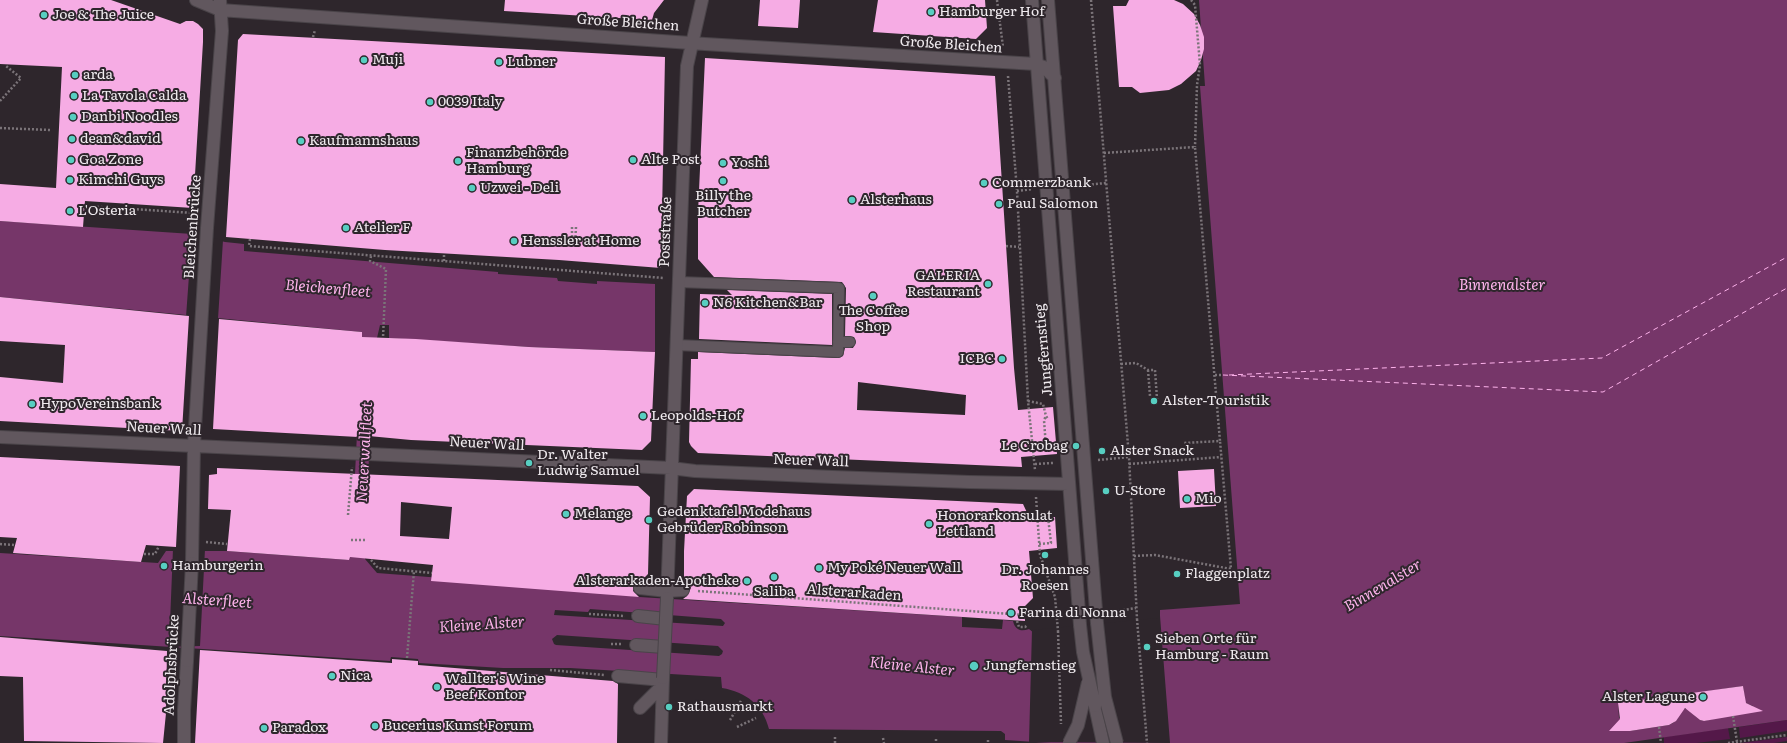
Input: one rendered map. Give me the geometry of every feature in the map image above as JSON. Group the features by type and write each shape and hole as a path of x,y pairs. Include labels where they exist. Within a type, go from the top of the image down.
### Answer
{"street":[{"name":"Große Bleichen","path":"196,0 220,5 693,43 1036,64"},
{"name":"Poststraße","path":"661,743 687,66 702,0"},
{"name":"Jungfernstieg","path":"1032,0 1080,625 1088,679 1103,743"},
{"path":"1048,0 1097,623 1105,698 1117,743"},
{"name":"Bleichenbrücke","path":"194,446 207,235 222,31 220,5"},
{"path":"1036,64 1044,67 1055,78"},
{"name":"Neuer Wall","path":"0,437 671,468 695,471 969,482 1069,484"},
{"name":"Adolphsbrücke","path":"184,743 184,710 193,541 194,446"},
{"path":"640,588 667,594 683,590"},
{"path":"638,616 666,618"},
{"path":"636,645 664,647"},
{"path":"614,676 663,681"},
{"path":"1069,743 1078,725 1088,679"},
{"path":"640,708 663,681"}],"lane":[{"path":"676,345 838,352 839,288 679,281"},
{"path":"838,342 850,342"}],"path":[{"path":"998,0 1001,38 1006,63 1017,191 1028,401 1035,464 1057,463"},
{"path":"1091,0 1129,457 1136,608 1147,743"},
{"path":"1134,556 1155,555 1231,570 1195,147 1197,85 1200,65 1195,5 1191,0"},
{"path":"0,101 21,78 6,66"},
{"path":"0,128 50,130"},
{"path":"1104,153 1195,147"},
{"path":"1069,186 1106,183"},
{"path":"1017,191 1036,189"},
{"path":"85,206 182,212"},
{"path":"573,245 574,227"},
{"path":"250,239 249,246 679,281"},
{"path":"1006,246 1019,247"},
{"path":"444,254 444,261"},
{"path":"371,256 370,261 386,269 385,326 383,338"},
{"path":"1121,364 1136,363 1148,370 1155,370 1157,399"},
{"path":"1148,370 1150,396"},
{"path":"1214,375 1223,375"},
{"path":"1028,401 1043,404 1046,416 1049,420"},
{"path":"1046,416 1044,420 1046,447"},
{"path":"1184,443 1220,441"},
{"path":"348,515 353,453"},
{"path":"1091,461 1129,457"},
{"path":"1129,464 1222,458"},
{"path":"1036,493 1040,555 1055,597 1058,631 1061,725"},
{"path":"1039,544 1051,543 1048,517"},
{"path":"351,540 366,540"},
{"path":"193,541 227,544"},
{"path":"0,544 15,545"},
{"path":"144,554 155,554 159,546"},
{"path":"371,560 378,568 432,573"},
{"path":"407,658 414,571"},
{"name":"Alsterarkaden","path":"683,590 1024,615 1068,615"},
{"path":"1116,611 1136,608"},
{"path":"589,614 618,615"},
{"path":"1017,621 1019,627 1025,627 1028,625"},
{"path":"611,644 620,644"},
{"path":"550,670 614,676"},
{"path":"730,720 741,702"},
{"path":"1733,716 1736,742"},
{"path":"737,727 756,718"},
{"path":"1660,727 1661,743"},
{"path":"1728,743 1787,735"},
{"path":"835,737 835,743"},
{"path":"884,738 884,743"}],"shaded area":[{"path":"1787,720 1787,731 1740,738 1739,727"},
{"path":"1728,728 1730,739 1696,743 1664,743 1664,737"},
{"path":"1787,737 1787,741 1774,743 1741,743"}],"water":[{"name":"Binnenalster","path":"1199,0 1787,0 1787,720 1624,743 1051,743 1005,740 1005,734 1001,731 769,729 758,707 746,696 722,688 721,677 570,668 503,668 419,663 418,659 391,657 390,661 0,636 0,553 158,563 166,551 227,551 349,560 353,515 362,332 0,297 0,221 192,234 225,242 244,244 244,251 498,272 498,274 557,278 558,281 597,284 597,281 655,284 655,352 529,347 389,338 389,325 380,325 377,338 368,474 365,559 377,573 623,592 623,595 639,597 962,617 962,627 1002,629 1003,620 1013,621 1019,630 1029,629 1034,633 1160,620 1160,610 1240,604 1200,86 1205,86","holes":["590,609 721,619 725,623 723,626 554,615 555,610 588,612","557,635 718,646 723,651 719,656 554,644 552,639","1743,686 1745,700 1663,712 1661,698","1659,698 1661,713 1619,718 1618,703","1743,702 1753,706 1751,710 1704,721 1700,720 1694,715","1678,718 1669,725 1630,731 1617,723 1622,719"]}],"pier":[{"path":"192,234 223,240 218,319 186,317"},
{"path":"173,549 205,549 200,646 169,647"},
{"path":"1158,616 1160,616 1170,743 1029,742 1032,630 1158,618"}],"building":[{"path":"0,0 111,0 180,24 186,21 193,21 203,29 193,208 85,201 83,227 0,221 0,184 56,188 62,67 0,64"},
{"path":"505,0 664,0 654,13 652,20 504,11"},
{"path":"760,0 800,0 798,28 758,26"},
{"name":"Hamburger Hof","path":"878,0 985,0 987,28 976,39 873,32"},
{"path":"1129,0 1174,0 1183,4 1194,14 1204,37 1204,49 1196,71 1181,84 1169,90 1140,93 1132,87 1119,87 1113,6 1126,6"},
{"path":"243,34 665,57 661,268 559,260 385,250 226,237 238,40"},
{"path":"705,58 995,76 1018,410 1053,407 1057,454 1021,457 1022,467 698,453 689,442 691,359 698,359 698,352 838,358 843,356 845,348 853,348 856,342 854,337 845,336 846,288 842,282 714,277 698,259 698,213","holes":["858,382 966,395 965,415 857,410"]},
{"path":"727,290 832,294 832,345 699,339 700,294 732,295"},
{"path":"0,297 189,316 182,431 0,421 0,377 63,383 65,345 0,341"},
{"path":"219,319 362,332 362,337 416,339 529,347 655,352 651,441 642,450 411,440 358,435 358,437 213,429"},
{"path":"0,457 180,466 176,547 146,545 141,562 13,553 17,538 0,537"},
{"path":"217,468 638,486 650,497 648,574 641,581 634,584 633,591 639,597 431,581 433,565 350,557 349,560 227,551 231,510 208,509 209,475 217,474","holes":["401,502 452,507 449,539 400,536"]},
{"path":"1214,469 1216,506 1180,508 1178,471"},
{"path":"694,489 1023,504 1030,519 1055,517 1057,548 1029,551 1033,598 1024,607 1025,621 683,599 687,596 690,590 689,586 684,583 687,496"},
{"path":"0,637 167,651 166,713 163,743 24,741 23,677 0,676"},
{"path":"200,650 392,663 392,659 418,661 418,665 613,681 618,684 617,743 195,743"},
{"path":"1743,686 1746,703 1763,711 1704,721 1700,720 1685,708 1676,721 1669,725 1630,731 1609,731 1620,719 1618,703"}],"ferry route":[{"path":"1229,375 1602,358 1787,257"},
{"path":"1223,375 1603,392 1787,288"}],"place":[{"name":"Hamburger Hof","path":"931,12"},
{"name":"Joe & The Juice","path":"44,15"},
{"name":"Muji","path":"364,60"},
{"name":"Lubner","path":"499,62"},
{"name":"arda","path":"75,75"},
{"name":"La Tavola Calda","path":"74,96"},
{"name":"0039 Italy","path":"430,102"},
{"name":"Danbi Noodles","path":"73,117"},
{"name":"dean&david","path":"72,139"},
{"name":"Kaufmannshaus","path":"301,141"},
{"name":"Goa Zone","path":"71,160"},
{"name":"Alte Post","path":"633,160"},
{"name":"Finanzbehörde Hamburg","path":"458,161"},
{"name":"Yoshi","path":"723,163"},
{"name":"Kimchi Guys","path":"70,180"},
{"name":"Billy the Butcher","path":"723,181"},
{"name":"Commerzbank","path":"984,183"},
{"name":"Uzwei - Deli","path":"472,188"},
{"name":"Alsterhaus","path":"852,200"},
{"name":"Paul Salomon","path":"999,204"},
{"name":"L'Osteria","path":"70,211"},
{"name":"Atelier F","path":"346,228"},
{"name":"Henssler at Home","path":"514,241"},
{"name":"GALERIA Restaurant","path":"988,284"},
{"name":"The Coffee Shop","path":"873,296"},
{"name":"N6 Kitchen&Bar","path":"705,303"},
{"name":"ICBC","path":"1002,359"},
{"name":"Alster-Touristik","path":"1154,401"},
{"name":"HypoVereinsbank","path":"32,404"},
{"name":"Leopolds-Hof","path":"643,416"},
{"name":"Le Crobag","path":"1076,446"},
{"name":"Alster Snack","path":"1102,451"},
{"name":"Dr. Walter Ludwig Samuel","path":"529,463"},
{"name":"U-Store","path":"1106,491"},
{"name":"Mio","path":"1187,499"},
{"name":"Melange","path":"566,514"},
{"name":"Gedenktafel Modehaus Gebrüder Robinson","path":"649,520"},
{"name":"Honorarkonsulat Lettland","path":"929,524"},
{"name":"Dr. Johannes Roesen","path":"1045,555"},
{"name":"Hamburgerin","path":"164,566"},
{"name":"My Poké Neuer Wall","path":"819,568"},
{"name":"Flaggenplatz","path":"1177,574"},
{"name":"Saliba","path":"774,577"},
{"name":"Alsterarkaden-Apotheke","path":"747,581"},
{"name":"Farina di Nonna","path":"1011,613"},
{"name":"Sieben Orte für Hamburg - Raum","path":"1147,647"},
{"name":"Jungfernstieg","path":"974,666"},
{"name":"Nica","path":"332,676"},
{"name":"Wallter's Wine Beef Kontor","path":"437,687"},
{"name":"Alster Lagune","path":"1703,697"},
{"name":"Rathausmarkt","path":"669,707"},
{"name":"Bucerius Kunst Forum","path":"375,726"},
{"name":"Paradox","path":"264,728"}],"water label":[{"name":"Bleichenfleet","path":"328,289"},
{"name":"Neuerwallfleet","path":"365,452"},
{"name":"Alsterfleet","path":"217,601"},
{"name":"Kleine Alster","path":"482,625"},
{"name":"Kleine Alster","path":"912,667"}]}
